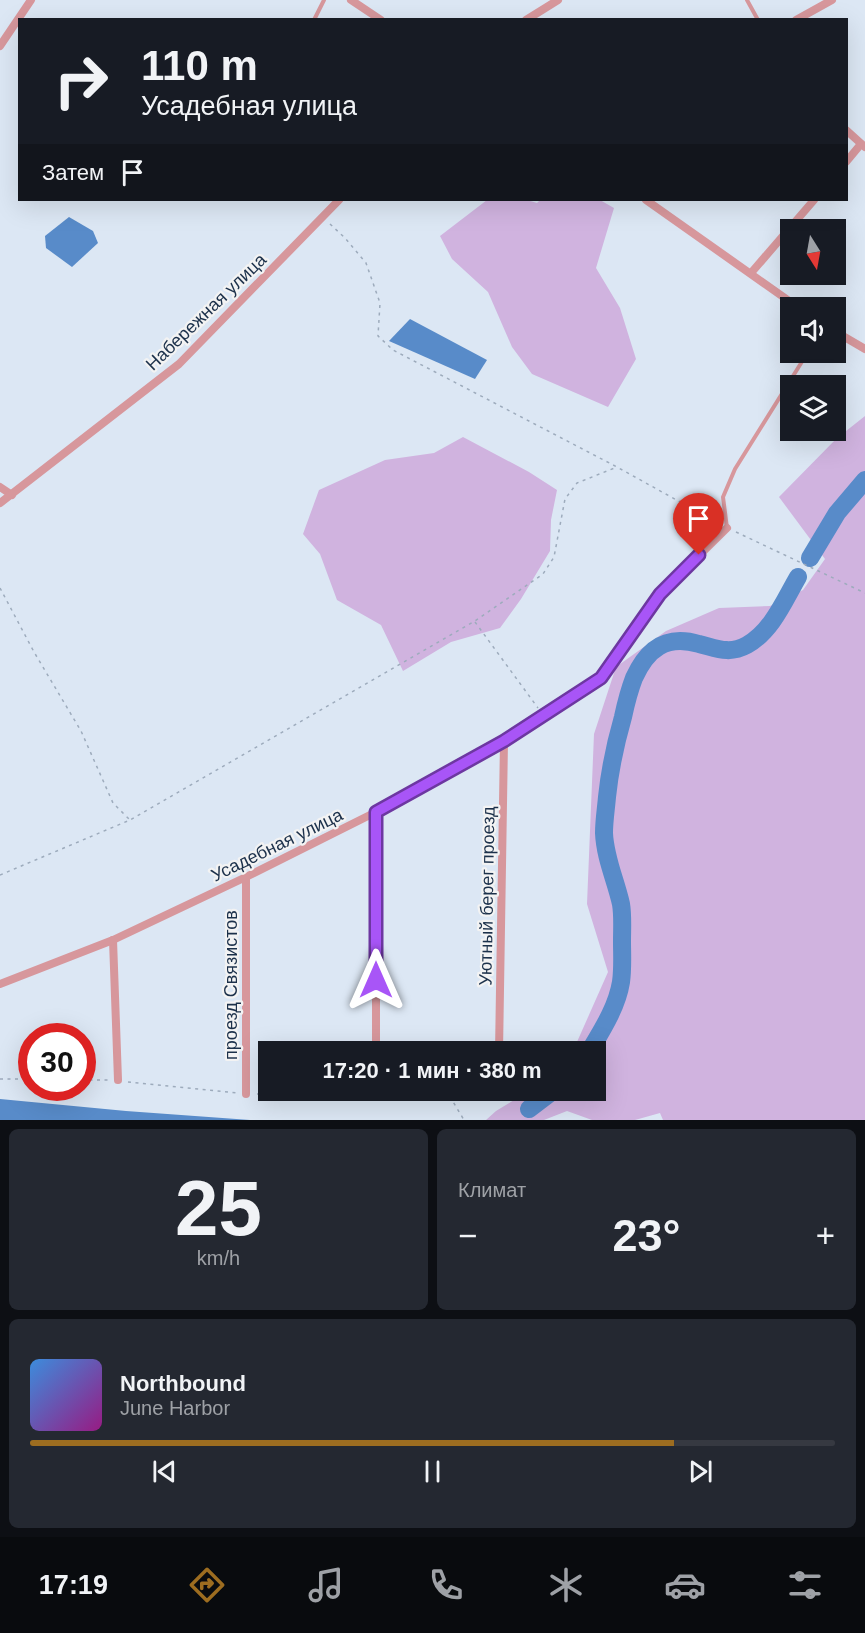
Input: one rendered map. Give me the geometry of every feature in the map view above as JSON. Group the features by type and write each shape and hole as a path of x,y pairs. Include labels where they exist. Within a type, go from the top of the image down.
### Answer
{"street":[{"path":"19,18 31,0"},
{"path":"351,0 378,18"},
{"path":"529,18 558,0"},
{"path":"800,18 831,0"},
{"path":"0,46 18,19"},
{"path":"848,132 863,146 848,160"},
{"name":"Набережная улица","path":"0,503 179,364 338,201"},
{"path":"647,201 784,297"},
{"path":"751,273 813,201"},
{"path":"846,338 865,349"},
{"path":"0,487 12,495"},
{"name":"Усадебная улица","path":"0,984 113,940 246,877 376,812 504,741 601,678 660,594 727,528"},
{"name":"Уютный берег проезд","path":"499,1041 504,741"},
{"path":"376,812 376,1041"},
{"name":"проезд Связистов","path":"246,877 246,1094"},
{"path":"113,940 118,1080"}],"lane":[{"path":"315,18 324,0"},
{"path":"747,0 757,18"},
{"path":"727,528 723,497 735,469 801,363"}],"path":[{"path":"322,218 345,238 366,263 380,303 378,336 393,350 617,466 727,528 865,593"},
{"path":"0,875 130,820 475,621 543,574 554,557 565,500 577,483 617,466"},
{"path":"0,588 34,652 81,731 113,803 130,820"},
{"path":"475,621 543,715"},
{"path":"0,1079 18,1079"},
{"path":"453,1101 464,1120"}],"shaded area":[{"path":"486,201 537,203 539,201 602,201 614,208 596,268 620,308 636,359 608,407 532,374 512,347 488,292 452,259 440,236"},
{"path":"865,416 865,1120 663,1120 660,1113 635,1120 592,1120 567,1111 544,1120 486,1120 512,1101 606,1101 606,1041 577,1041 608,972 587,904 594,734 616,667 666,631 719,608 770,606 803,590 825,559 779,497 834,441 846,441 846,431"},
{"path":"463,437 529,472 557,490 551,520 550,551 521,599 500,628 451,642 403,671 381,625 337,600 320,554 303,534 319,490 385,460 434,453"}],"water":[{"path":"69,217 93,231 98,243 72,267 46,248 45,236"},
{"path":"410,319 487,360 475,379 389,341"},
{"path":"0,1099 250,1120 0,1120"}],"waterway":[{"path":"810,558 837,513 865,480"},
{"path":"596,1041 613,1009 621,982 622,909 606,851 604,828 613,757 634,678 645,659 659,646 667,643 687,641 728,650 747,645 764,632 798,577"},
{"path":"529,1109 540,1101"}],"route":[{"path":"376,980 376,812 504,741 601,678 660,594 699,555"}]}
